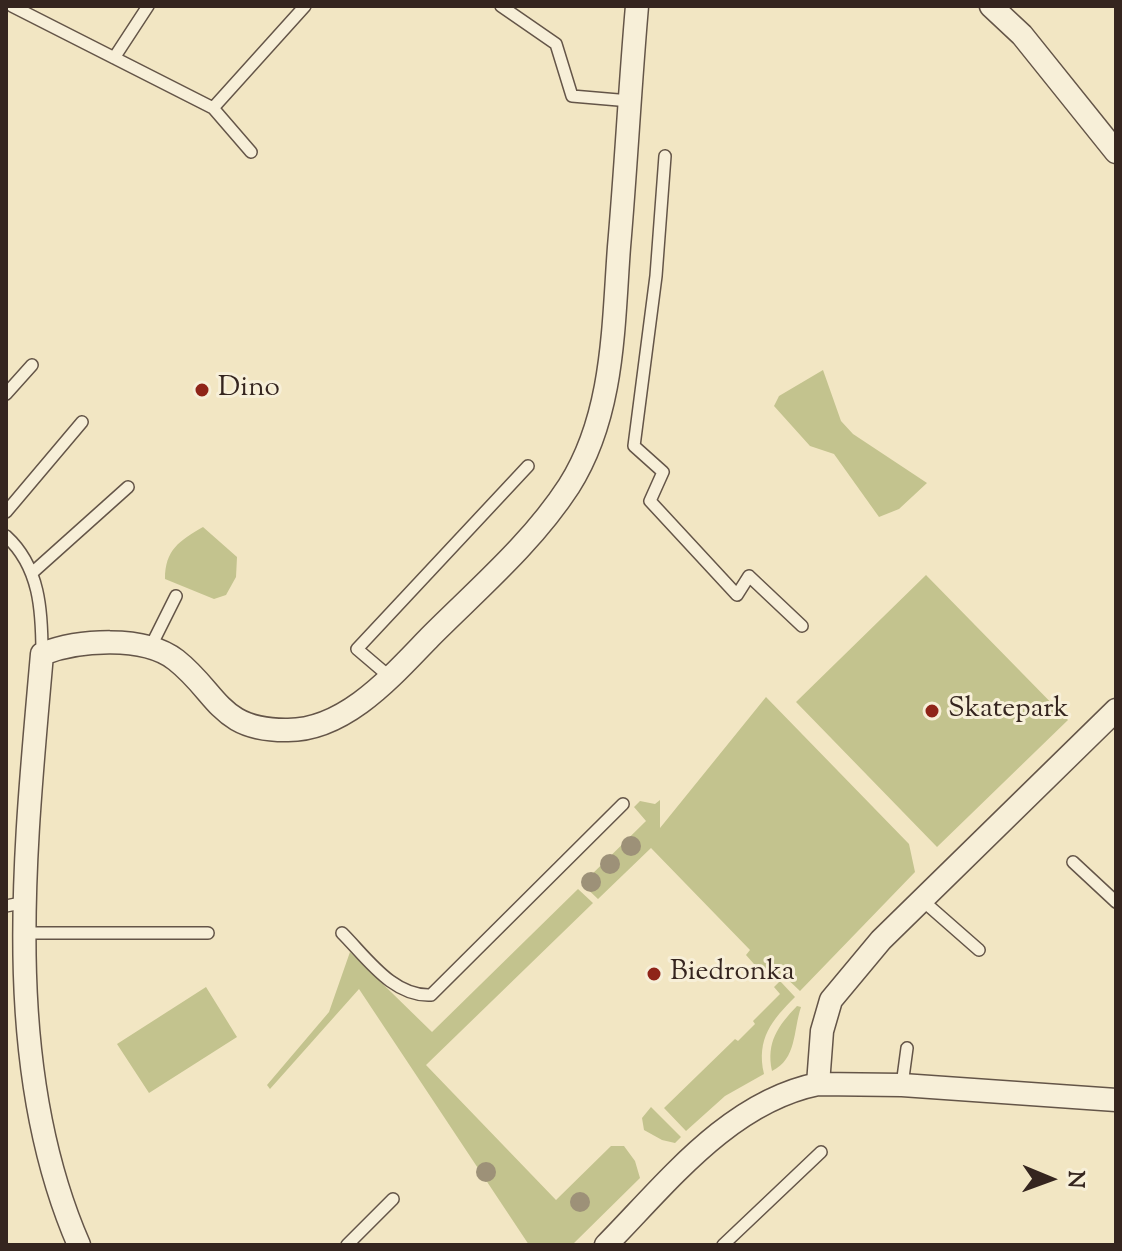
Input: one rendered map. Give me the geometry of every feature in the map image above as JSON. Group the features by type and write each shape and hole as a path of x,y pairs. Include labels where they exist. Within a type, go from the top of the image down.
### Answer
{"street":[{"path":"79,1245 40,1156 30,1118 16,999 18,933 13,905 42,654 60,647 92,644 151,646 176,660 217,706 252,726 286,730 321,724 335,719 391,678 536,529 569,485 602,413 613,330 637,6"},
{"path":"991,6 1022,35 1116,152"},
{"path":"818,1084 822,1031 831,1000 881,940 1116,710"},
{"path":"606,1245 730,1124 777,1097 818,1084 902,1085 1116,1100"}],"lane":[{"path":"12,6 213,108 251,152"},
{"path":"114,58 148,6"},
{"path":"213,108 305,6"},
{"path":"501,6 556,44 572,96 630,101"},
{"path":"665,156 656,276 634,446 663,472 650,501 737,595 749,576 802,626"},
{"path":"6,394 32,365"},
{"path":"6,512 82,422"},
{"path":"391,678 357,649 528,466"},
{"path":"32,573 128,487"},
{"path":"6,536 25,557 32,573 42,625 42,654"},
{"path":"151,646 176,596"},
{"path":"342,933 398,989 417,996 431,995 623,804"},
{"path":"1073,862 1116,902"},
{"path":"922,900 979,950"},
{"path":"18,933 208,933"},
{"path":"902,1085 907,1048"},
{"path":"723,1245 821,1152"},
{"path":"347,1245 393,1199"}],"green space":[{"path":"823,370 841,421 853,434 927,483 899,509 879,517 834,454 810,446 774,406 779,396"},
{"path":"203,527 237,557 236,577 226,595 214,599 165,579 168,561 175,547"},
{"name":"Skatepark","path":"926,575 1068,720 937,847 796,702"},
{"path":"766,697 909,844 915,872 800,991 781,973 770,982 746,955 750,950 651,848 598,899 582,884 646,821 634,807 640,801 655,804 660,800 660,828"},
{"path":"578,889 593,903 426,1065 556,1200 611,1146 624,1146 635,1161 640,1178 572,1245 529,1245 359,989 270,1089 267,1085 329,1012 350,952 432,1032"},
{"path":"780,981 795,997 773,1022 764,1040 764,1074 725,1096 686,1131 664,1108 735,1039 738,1041 755,1024 753,1021 780,994 774,987"},
{"path":"206,987 237,1037 149,1093 117,1044"},
{"path":"797,1006 801,1007 790,1052 772,1071 771,1051 775,1035"},
{"path":"651,1107 681,1137 675,1143 644,1130 642,1118"}],"place":[{"name":"Dino","path":"202,390"},
{"name":"Skatepark","path":"932,711"},
{"name":"Biedronka","path":"654,974"}]}
